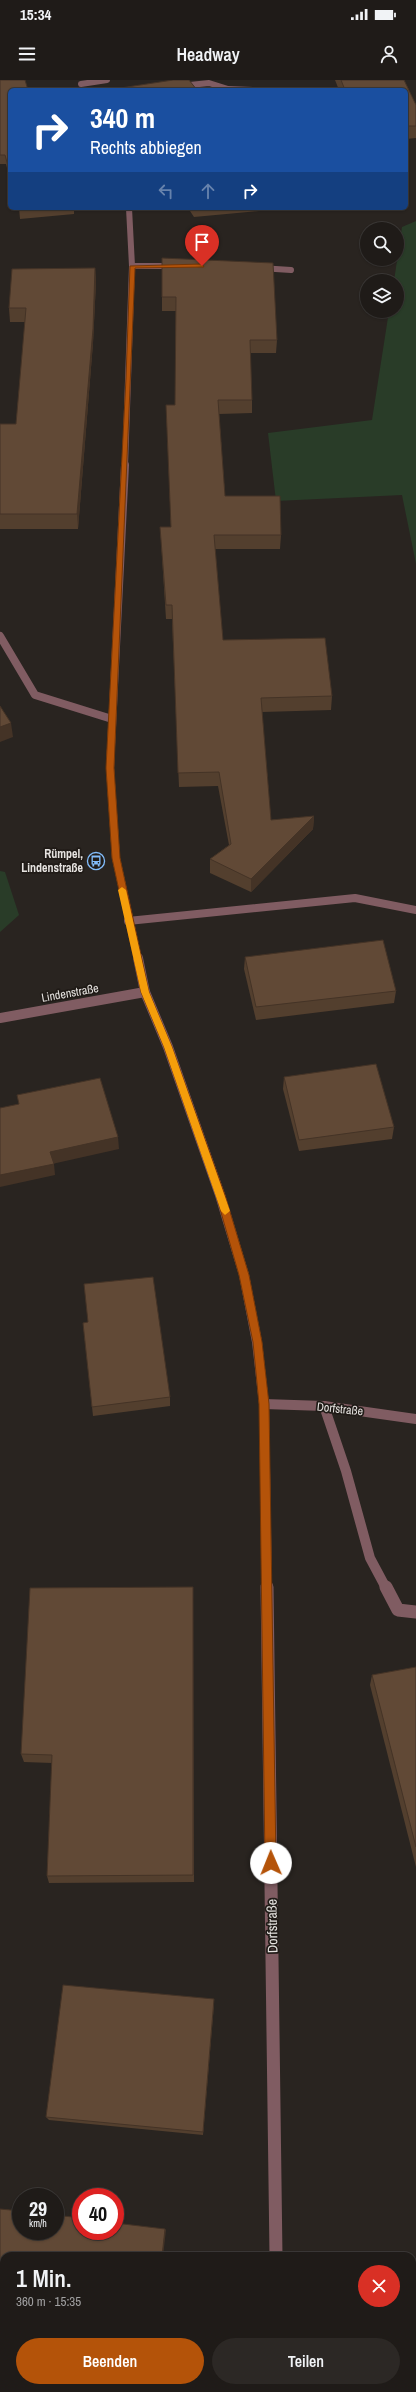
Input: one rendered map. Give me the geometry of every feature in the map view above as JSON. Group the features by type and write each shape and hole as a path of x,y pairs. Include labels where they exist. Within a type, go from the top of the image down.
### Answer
{"street":[{"path":"80,82 107,80"},
{"path":"171,87 209,83 225,88"},
{"name":"Dorfstraße","path":"129,210 132,266 129,378 110,768 116,858 128,921 145,992 168,1047 220,1195 244,1275 257,1342 264,1404 276,2252"},
{"path":"132,266 178,266"},
{"path":"252,268 291,270"},
{"path":"0,636 35,695 112,719"},
{"path":"128,921 355,898 416,910"},
{"name":"Lindenstraße","path":"0,1018 145,992"},
{"name":"Dorfstraße","path":"264,1404 324,1406 416,1419"},
{"path":"324,1406 346,1471 370,1558 398,1610 416,1612"}],"green space":[{"path":"416,221 416,564 402,495 276,501 268,433 372,420 388,318 404,318 404,274 395,274 396,266 404,266 404,226"},
{"path":"0,871 5,872 19,915 0,932"}],"building":[{"path":"0,80 25,80 27,88 8,88 8,166 5,155 0,155"},
{"path":"173,80 189,80 195,88 121,88"},
{"path":"341,80 404,80 408,88 344,88"},
{"path":"408,88 416,105 416,126 408,126"},
{"path":"162,258 273,263 277,340 250,340 252,400 218,400 225,496 280,496 281,535 214,535 223,640 325,638 332,696 261,698 271,820 314,816 251,879 210,859 231,844 219,772 178,773 172,605 166,605 160,527 171,527 166,405 175,405 176,297 162,297"},
{"path":"95,268 93,329 77,514 0,514 0,424 16,424 26,308 9,308 12,269"},
{"path":"0,706 11,723 0,727"},
{"path":"383,940 396,991 256,1007 245,957"},
{"path":"376,1064 394,1127 299,1140 284,1077"},
{"path":"100,1078 118,1137 50,1152 54,1164 0,1175 0,1108 19,1104 17,1095"},
{"path":"153,1277 170,1397 92,1407 83,1323 88,1322 84,1284"},
{"path":"193,1587 193,1875 47,1876 52,1755 21,1754 30,1588"},
{"path":"416,1667 416,1847 372,1675"},
{"path":"63,1985 214,1999 203,2132 46,2117"},
{"path":"0,2209 12,2210 12,2240 64,2240 64,2216 72,2217 72,2240 124,2240 124,2224 165,2229 162,2252 0,2252"}],"slow traffic":[{"path":"122,890 145,992 168,1047 225,1211"}],"place":[{"name":"Rümpel, Lindenstraße","path":"96,861"}],"route":[{"path":"202,266 132,266 129,378 110,768 116,858 128,921 145,992 168,1047 220,1195 244,1275 257,1342 264,1404 271,1863"}]}
